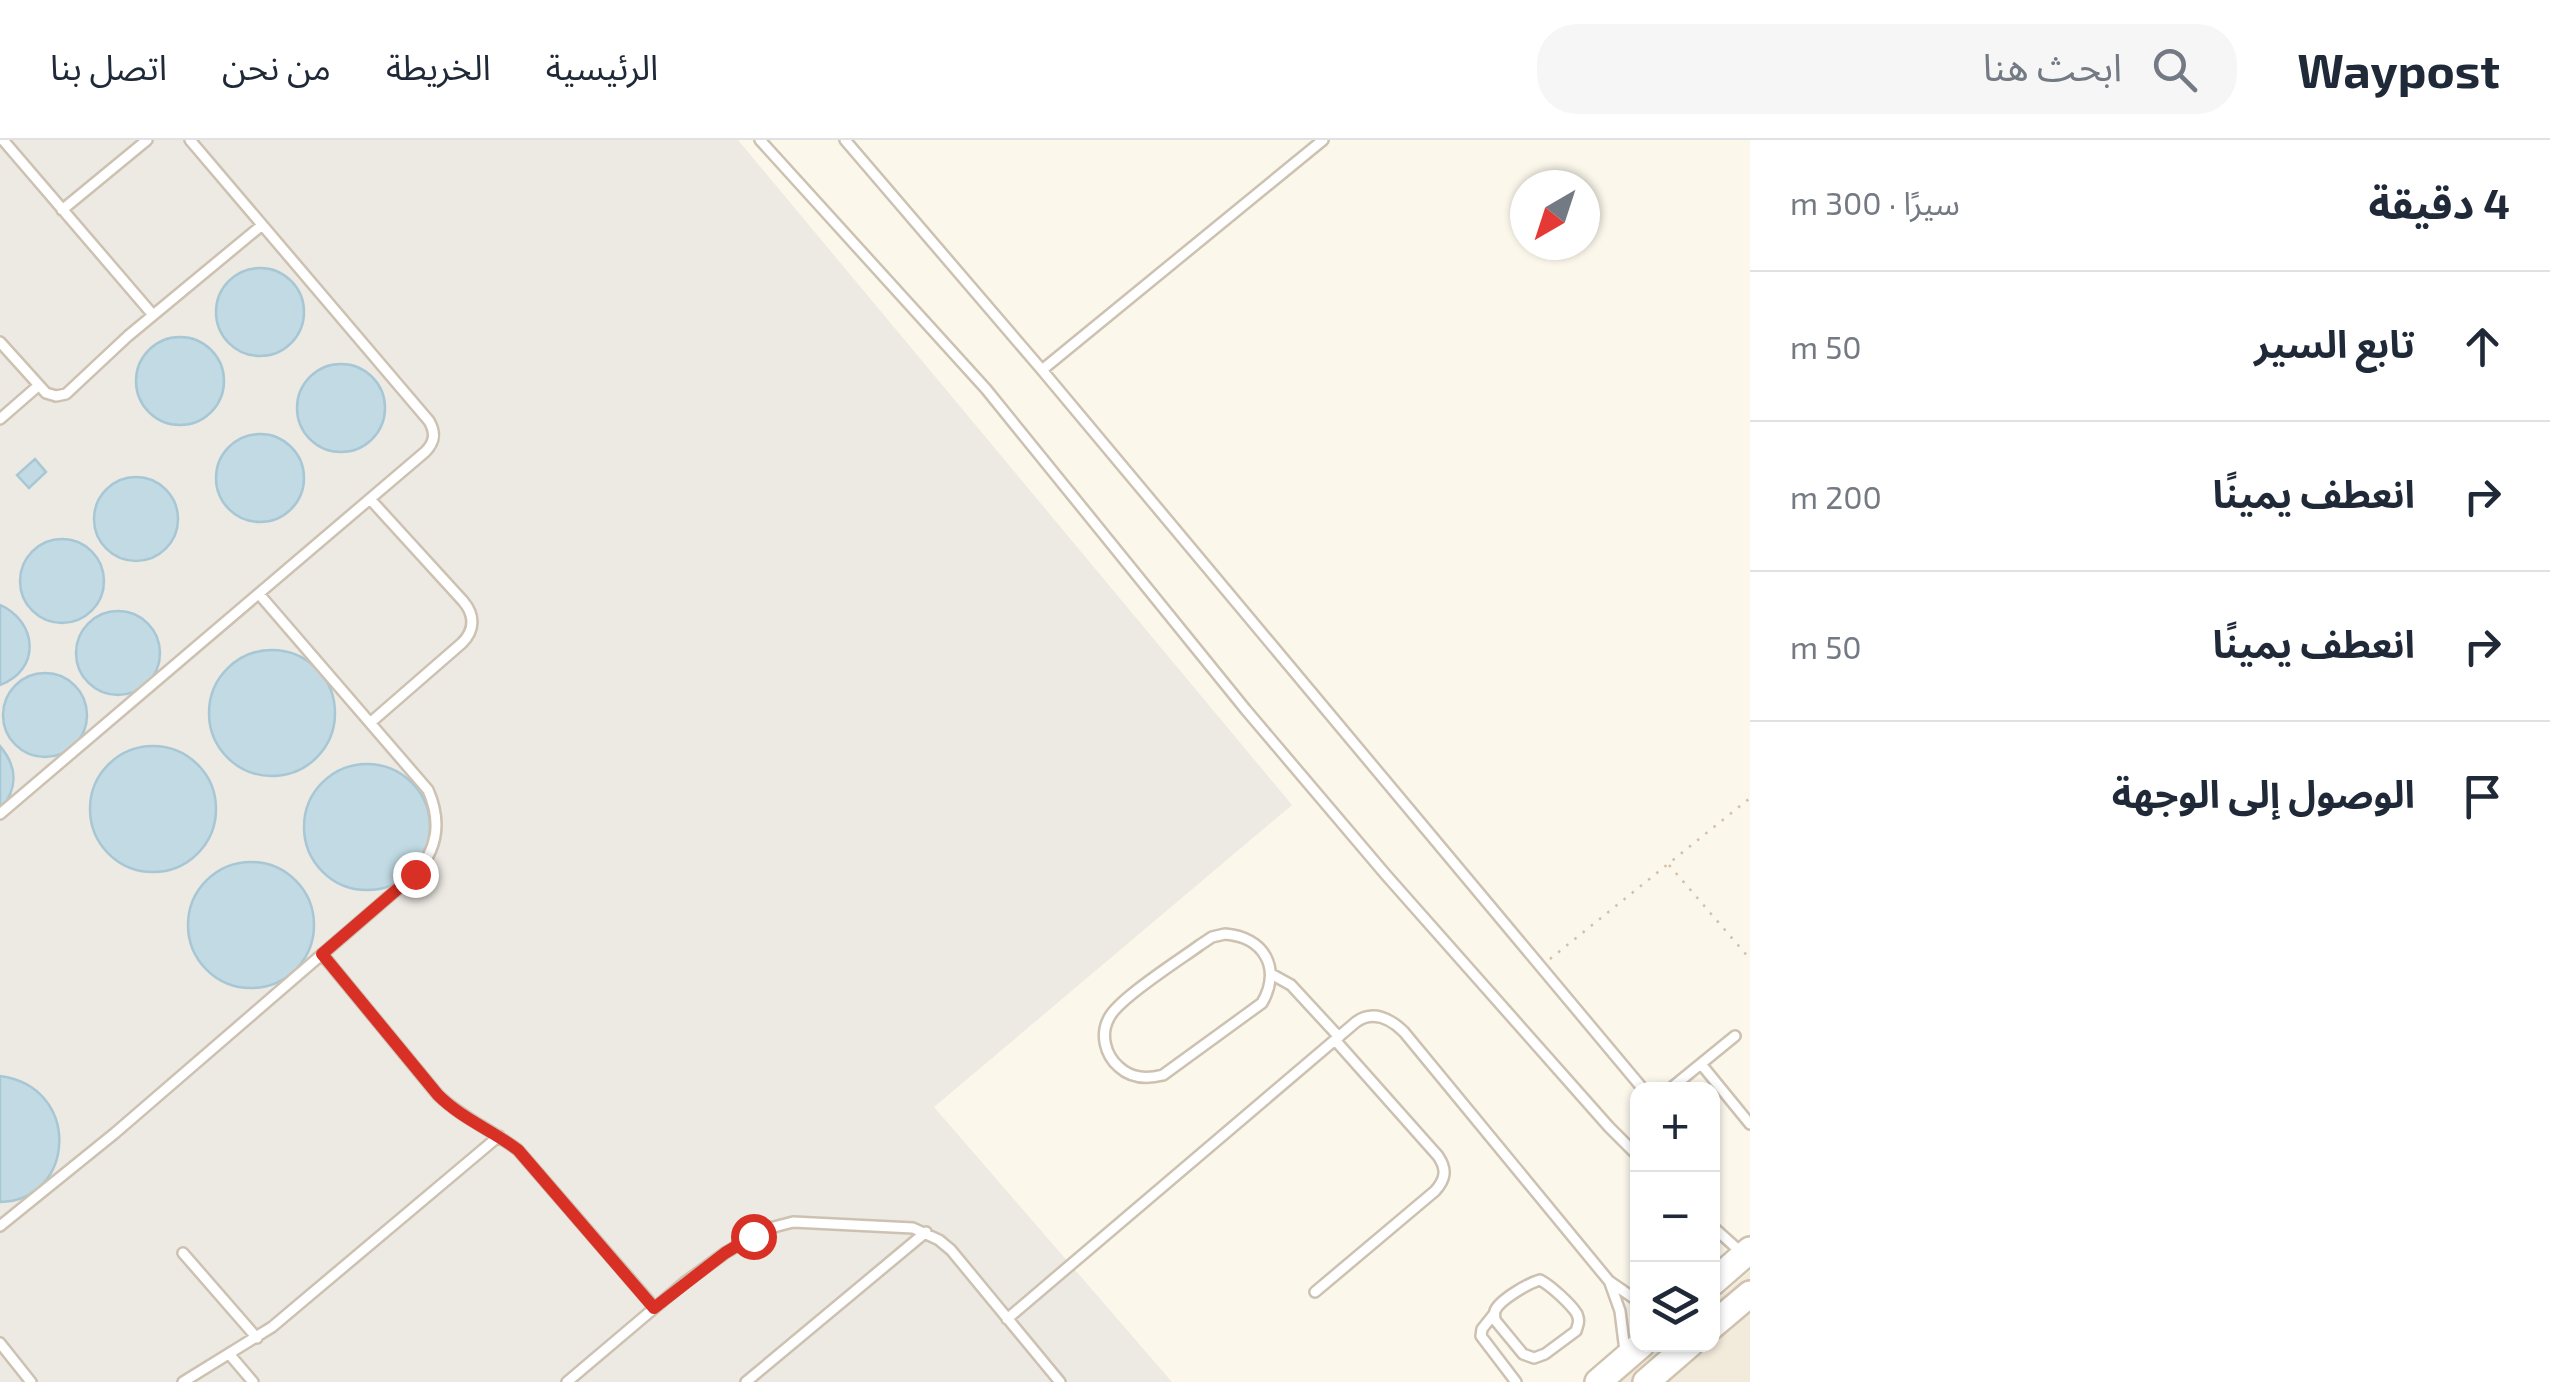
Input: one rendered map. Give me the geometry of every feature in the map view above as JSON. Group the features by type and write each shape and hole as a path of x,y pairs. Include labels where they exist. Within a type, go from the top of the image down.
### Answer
{"street":[{"path":"1720,1276 1747,1252"},
{"path":"1720,1319 1750,1294"},
{"path":"1598,1382 1634,1352"},
{"path":"1646,1382 1681,1352"}],"lane":[{"path":"3,140 153,315"},
{"path":"62,210 147,140"},
{"path":"0,814 431,446 434,438 433,428 190,140"},
{"path":"760,140 986,389 1246,710 1474,976 1630,1148"},
{"path":"845,140 1636,1082"},
{"path":"1042,370 1323,140"},
{"path":"0,342 46,393 66,394 109,352 262,225"},
{"path":"0,419 38,386"},
{"path":"370,498 468,607 472,622 468,638 370,723"},
{"path":"0,1226 415,874 433,850 437,835 434,804 428,790 259,594"},
{"path":"1271,974 1267,994 1254,1010 1163,1075 1143,1078 1124,1072 1110,1056 1104,1037 1114,1009 1212,937 1238,935 1261,949 1271,974 1291,986 1438,1156 1444,1164 1442,1184 1315,1292"},
{"path":"322,954 438,1095 452,1109 518,1150 654,1308"},
{"path":"1006,1318 1364,1016 1386,1018 1396,1024 1608,1281 1630,1296"},
{"path":"1680,1082 1735,1036"},
{"path":"1701,1064 1750,1124"},
{"path":"184,1382 256,1338 500,1136"},
{"path":"571,1381 654,1308 725,1253 779,1224 793,1222 900,1226 940,1240 1060,1382"},
{"path":"746,1382 926,1232"},
{"path":"1720,1232 1747,1252"},
{"path":"183,1252 256,1338"},
{"path":"1494,1314 1523,1354 1534,1358 1576,1330 1576,1313 1540,1280 1503,1301 1482,1329 1481,1336 1516,1382"},
{"path":"1608,1281 1630,1340"},
{"path":"0,1343 31,1382"},
{"path":"230,1355 253,1382"}],"path":[{"path":"1542,966 1750,798"},
{"path":"1668,864 1750,958"}],"shaded area":[{"path":"0,140 738,140 1292,805 934,1107 1172,1382 0,1382"},
{"path":"1750,1271 1750,1382 1619,1382 1655,1352 1720,1352 1720,1297"}],"water":[{"path":"260,268 291,281 304,312 291,343 260,356 229,343 216,312 229,281"},
{"path":"180,337 211,350 224,381 211,412 180,425 149,412 136,381 149,350"},
{"path":"341,364 372,377 385,408 372,439 341,452 310,439 297,408 310,377"},
{"path":"260,434 291,447 304,478 291,509 260,522 229,509 216,478 229,447"},
{"path":"35,459 46,472 29,488 17,475"},
{"path":"136,477 152,480 166,489 175,503 175,535 166,549 152,558 136,561 120,558 106,549 97,535 94,519 97,503 106,489 120,480"},
{"path":"62,539 78,542 92,551 101,565 101,597 92,611 78,620 62,623 46,620 32,611 23,597 20,581 23,565 32,551 46,542"},
{"path":"0,605 22,623 30,646 23,669 0,685"},
{"path":"118,611 134,614 148,623 157,637 157,669 148,683 134,692 118,695 102,692 88,683 79,669 76,653 79,637 88,623 102,614"},
{"path":"272,650 296,655 317,668 330,689 335,713 330,737 317,758 296,771 272,776 248,771 227,758 214,737 209,713 214,689 227,668 248,655"},
{"path":"45,673 61,676 75,685 84,699 84,731 75,745 61,754 45,757 29,754 15,745 6,731 3,715 6,699 15,685 29,676"},
{"path":"0,746 14,778 0,810"},
{"path":"153,746 177,751 198,764 211,785 216,809 211,833 198,854 177,867 153,872 129,867 108,854 95,833 90,809 95,785 108,764 129,751"},
{"path":"367,764 391,769 412,782 425,803 430,827 425,851 412,872 391,885 367,890 343,885 322,872 309,851 304,827 309,803 322,782 343,769"},
{"path":"251,862 275,867 296,880 309,901 314,925 309,949 296,970 275,983 251,988 227,983 206,970 193,949 188,925 193,901 206,880 227,867"},
{"path":"0,1076 27,1085 46,1100 56,1120 59,1143 55,1165 43,1183 25,1197 0,1202"}],"route":[{"path":"415,874 322,954 438,1095 468,1120 518,1150 654,1308 753,1236"}]}
